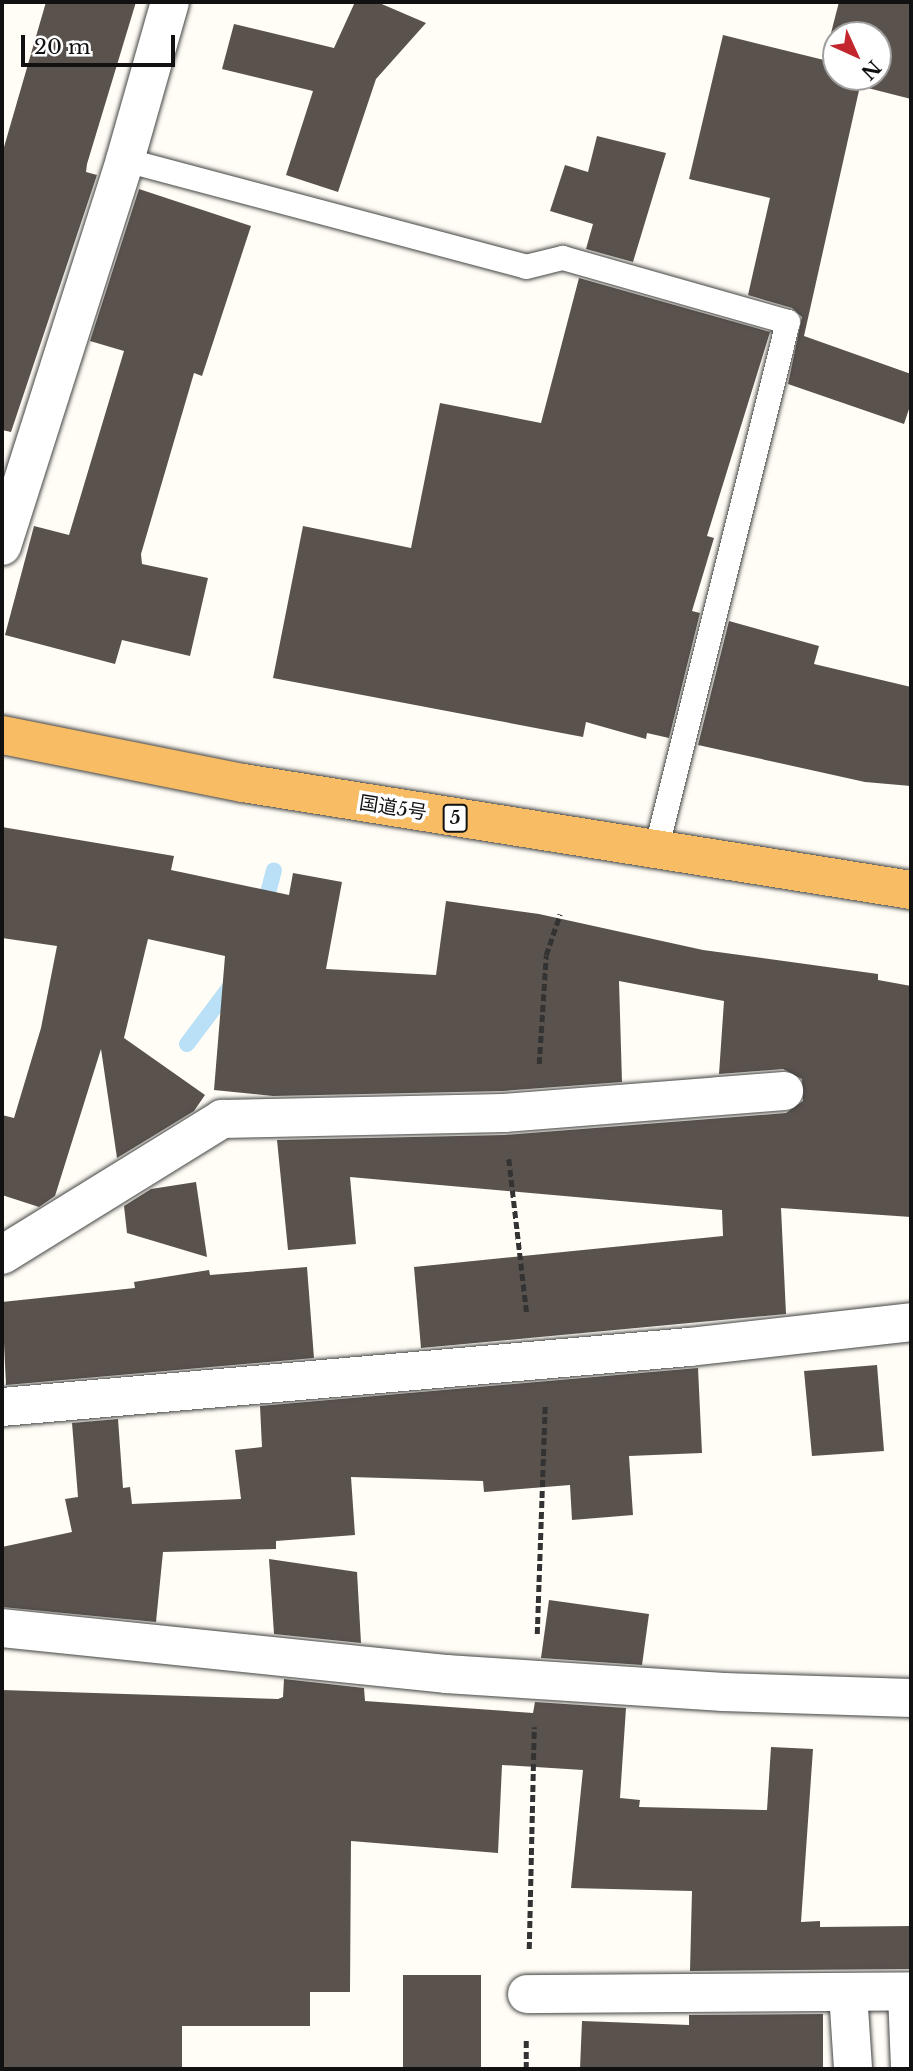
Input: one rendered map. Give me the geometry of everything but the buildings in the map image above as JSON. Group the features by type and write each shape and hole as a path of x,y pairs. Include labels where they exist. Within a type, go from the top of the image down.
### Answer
{"highway":[{"name":"国道5号","path":"2,735 243,783 911,890"}],"street":[{"path":"2,546 125,160 170,2"},
{"path":"2,1255 222,1119 520,1110 784,1091"},
{"path":"2,1407 532,1360 911,1322"},
{"path":"2,1628 446,1674 723,1692 911,1698"},
{"path":"527,1994 909,1992 910,2069"},
{"path":"848,1993 853,2069"}],"lane":[{"path":"125,160 526,267 563,258 788,322 656,851"}],"path":[{"path":"532,1360 520,1110 546,955 560,914"}],"waterway":[{"path":"263,912 274,870"},
{"path":"187,1044 233,983"}]}
